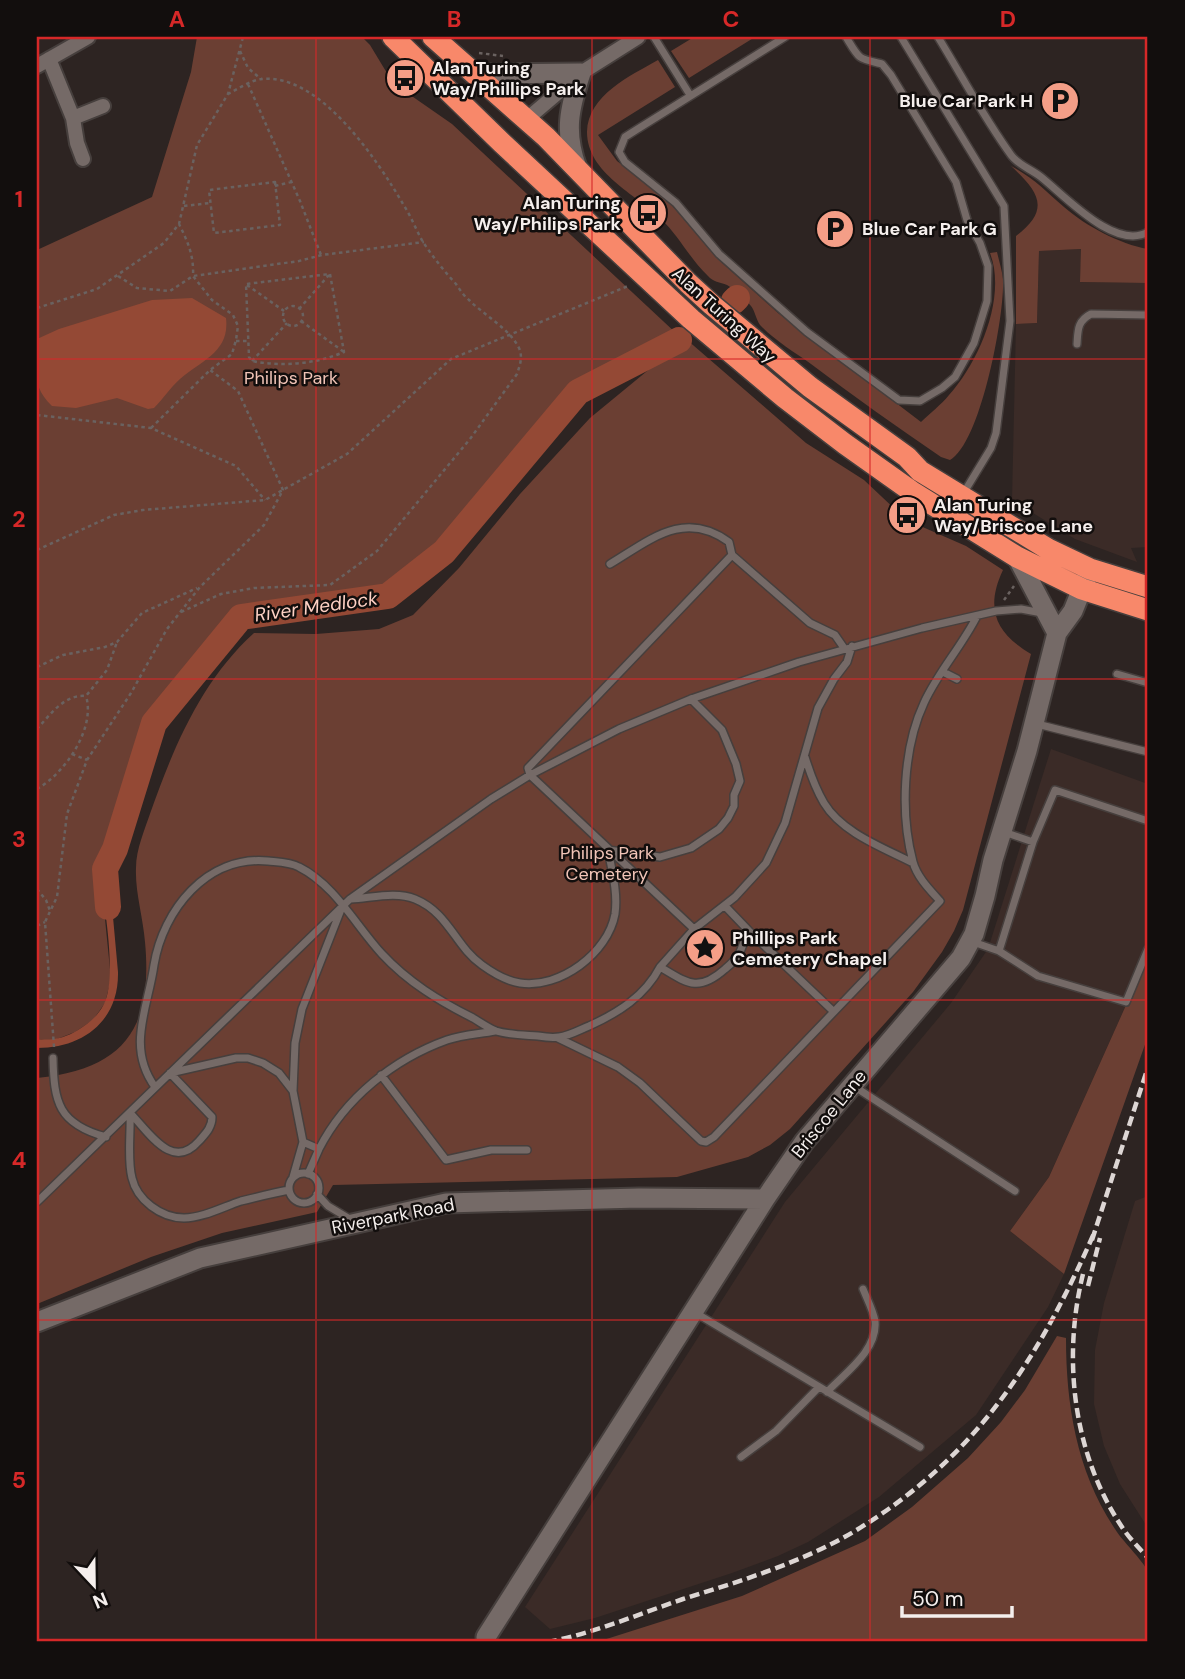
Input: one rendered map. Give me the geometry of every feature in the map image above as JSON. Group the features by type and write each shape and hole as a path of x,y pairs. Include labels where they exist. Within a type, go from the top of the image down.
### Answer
{"highway":[{"name":"Alan Turing Way","path":"393,37 502,143 730,353 805,413 914,493 1017,557 1061,580 1086,579"},
{"name":"Alan Turing Way","path":"433,37 527,119 688,283 755,343 821,396 907,457 919,471 1071,560 1086,579"},
{"path":"502,143 527,119"},
{"path":"1086,579 1148,587"},
{"path":"1086,579 1148,610"}],"street":[{"path":"83,159 77,144 73,118 43,62 88,37"},
{"path":"527,119 581,73 638,37"},
{"path":"476,74 581,73"},
{"path":"577,168 570,148 568,123 572,99 581,73"},
{"path":"73,118 103,106"},
{"path":"1017,557 1057,633"},
{"path":"1046,614 1071,560"},
{"name":"Briscoe Lane","path":"486,1637 804,1142 961,958 970,941 985,896 1057,633 1073,611 1086,579"},
{"name":"Riverpark Road","path":"37,1322 189,1262 446,1203 765,1199"}],"lane":[{"path":"654,37 691,95"},
{"path":"785,37 625,137 618,148 621,157 676,203 719,254 807,332 899,400 920,401 955,377 974,343 987,301 988,267 980,243 967,220 956,182 891,75 882,64 865,61 857,56 845,37"},
{"path":"901,37 1004,206 1010,321 996,433 991,449 961,497"},
{"path":"938,37 1012,158 1040,176 1066,200 1095,221 1128,237 1148,232"},
{"path":"1077,344 1079,325 1091,314 1148,315"},
{"path":"610,564 668,530 681,527 709,530 729,542 732,555 810,623 835,635 844,648"},
{"path":"694,929 530,775 528,768 732,555"},
{"path":"37,1202 350,899 470,813 530,775 619,729 691,699 844,648 996,611 1021,609 1046,614"},
{"path":"309,1174 319,1149 344,1111 381,1075 403,1059 449,1039 495,1031 558,1038 609,1063 640,1083 701,1141 706,1142 714,1137 940,901 929,889 914,863 905,778 908,757 924,702 968,636 977,616"},
{"path":"558,1038 603,1020 651,984 660,967 694,929 725,906 766,863 785,823 818,708 847,662 852,646"},
{"path":"943,672 957,679"},
{"path":"1117,674 1148,683"},
{"path":"608,850 660,857 691,848 719,829 728,818 740,781 736,764 722,730 691,699"},
{"path":"1034,723 1148,752"},
{"path":"805,756 813,781 824,804 833,815 873,842 914,863"},
{"path":"999,951 1033,842 1055,790 1148,821"},
{"path":"1002,831 1033,842"},
{"path":"350,899 394,895 412,897 441,916 479,963 507,980 523,984 537,982 574,971 585,963 611,927 615,903 608,850"},
{"path":"155,1087 140,1055 139,1038 156,953 180,902 195,885 216,871 258,860 297,866 315,877 382,954 412,981 451,1008 495,1031"},
{"path":"309,1174 318,1185 317,1194 311,1201 301,1203 293,1199 289,1190 303,1142 293,1091 295,1043 302,1009 342,906"},
{"path":"725,906 833,1011"},
{"path":"660,967 682,981 695,985 706,983 733,962 749,932"},
{"path":"970,941 999,951 1038,976 1126,1002 1148,949"},
{"path":"53,1058 54,1090 60,1107 80,1126 106,1137"},
{"path":"170,1073 222,1060 248,1058 279,1073 293,1091"},
{"path":"130,1113 173,1154 187,1153 195,1146 209,1129 212,1117 170,1073"},
{"path":"381,1075 446,1160 491,1150 527,1150"},
{"path":"851,1085 1015,1191"},
{"path":"130,1113 130,1159 135,1189 144,1200 170,1217 190,1217 244,1200 289,1190"},
{"path":"303,1142 319,1149"},
{"path":"293,1178 300,1174 309,1174"},
{"path":"317,1194 328,1206 357,1223"},
{"path":"827,1392 864,1355 873,1337 875,1322 863,1289"},
{"path":"693,1312 920,1447"},
{"path":"741,1457 776,1431 819,1387"}],"path":[{"path":"37,308 85,294 118,276 164,243 179,224 197,145 228,94 243,37"},
{"path":"181,612 221,594 254,588 330,585 377,551 470,439 517,373 521,362 520,350 511,336 469,300 424,243 381,171 333,111 313,95 294,85 261,79 248,68 240,50"},
{"path":"228,94 261,79"},
{"path":"248,84 322,255"},
{"path":"275,182 280,225 214,233 210,203 209,190 275,182"},
{"path":"275,186 291,182"},
{"path":"184,206 210,203"},
{"path":"151,428 210,370 232,354 236,341 238,326 233,315 212,300 192,276 190,246 179,224"},
{"path":"118,276 137,288 170,291 192,276 299,261 322,255 424,243"},
{"path":"246,284 330,274"},
{"path":"299,309 330,274"},
{"path":"330,274 344,352"},
{"path":"37,550 114,515 143,510 265,500 347,454 451,359 647,277"},
{"path":"246,284 284,311"},
{"path":"246,284 249,357 252,362"},
{"path":"290,306 299,309 301,321 295,325 287,323 283,316 284,311 290,306"},
{"path":"301,321 344,352"},
{"path":"252,362 287,323"},
{"path":"236,341 248,341"},
{"path":"252,362 310,362 344,352"},
{"path":"210,370 238,391 283,490"},
{"path":"37,415 151,428 236,466 265,500"},
{"path":"54,1048 45,922 57,897 67,814 87,760 131,693 167,629 200,587 264,525 283,490"},
{"path":"996,611 1016,582"},
{"path":"37,729 64,702 73,697 86,696 107,670 117,642 142,613 200,587"},
{"path":"37,667 63,655 95,650 117,642"},
{"path":"37,789 47,783 72,754 80,740 86,722 86,696"},
{"path":"72,754 87,760"},
{"path":"37,888 50,911"},
{"path":"37,926 45,922"}],"shaded area":[{"path":"1082,249 1080,282 1148,283 1148,547 1131,548 1137,562 1075,539 1012,500 1016,324 1037,323 1039,251"},
{"path":"192,298 226,318 224,339 213,354 180,379 154,408 148,409 117,398 76,408 52,406 40,391 36,376 37,339 59,329 152,300"},
{"path":"1051,749 1148,784 1148,956 1049,1177 1010,1231 1064,1274 1048,1307 976,1415 879,1497 808,1542 778,1556 595,1618 550,1629 525,1607 785,1202 951,1003 988,949"},
{"path":"100,869 109,873 118,972 112,1005 105,1018 83,1037 54,1047 37,1048 37,1039 53,1039 73,1033 93,1019 104,1004 108,992 110,958"},
{"path":"1148,1196 1148,1528 1120,1484 1104,1446 1094,1404 1095,1350 1104,1303 1135,1201"}],"green space":[{"name":"Philips Park","path":"197,37 362,37 370,45 393,83 452,124 678,335 576,390 442,551 387,594 240,615 151,723 113,848 100,869 111,979 105,1003 93,1020 75,1032 52,1041 37,1039 37,250 152,197 191,72"},
{"path":"694,37 755,37 689,78 671,51"},
{"path":"658,60 675,87 598,135 617,161 668,201 719,260 778,313 921,422 943,402 960,381 980,347 992,309 995,289 990,253 997,252 1003,279 1003,296 989,376 972,429 961,449 950,460 941,457 771,336 760,325 746,300 727,285 710,278 667,226 615,182 595,159 587,132 595,107 612,88"},
{"path":"1011,166 1093,227 1114,239 1148,249 1148,283 1080,282 1081,249 1039,251 1037,323 1016,324 1016,236 1034,217 1037,200 1028,184"},
{"name":"Philips Park Cemetery","path":"686,339 806,443 864,480 899,513 918,525 966,546 1003,570 995,596 997,618 1009,637 1031,654 963,910 942,952 913,992 790,1129 770,1145 748,1157 677,1177 333,1185 317,1212 222,1233 151,1257 37,1304 37,1078 92,1065 112,1054 127,1039 138,1020 144,998 146,972 136,861 169,762 192,715 219,671 254,633 316,634 379,629 413,615 459,568 520,494 590,418"},
{"path":"1148,956 1148,1036 1064,1274 1010,1231 1049,1177"},
{"path":"1057,1336 1066,1338 1071,1413 1091,1485 1115,1529 1148,1572 1148,1642 597,1642 742,1596 865,1541 912,1507 968,1458 1001,1422 1025,1390"}],"waterway":[{"name":"River Medlock","path":"734,301 737,298"},
{"name":"River Medlock","path":"108,907 105,869 115,849 154,723 241,617 388,596 444,552 578,392 679,340"}],"railway":[{"path":"1092,1240 1148,1067"},
{"path":"547,1642 598,1629 793,1561 855,1531 898,1502 936,1471 970,1437 1000,1401 1027,1363 1051,1321 1095,1231"},
{"path":"1088,1286 1100,1238"},
{"path":"1083,1274 1073,1339 1073,1373 1083,1439 1093,1471 1107,1501 1124,1530 1148,1558"}],"place":[{"name":"Alan Turing Way/Phillips Park","path":"405,78"},
{"name":"Blue Car Park H","path":"1060,101"},
{"name":"Alan Turing Way/Philips Park","path":"648,213"},
{"name":"Blue Car Park G","path":"835,229"},
{"name":"Alan Turing Way/Briscoe Lane","path":"907,515"},
{"name":"Phillips Park Cemetery Chapel","path":"705,948"}]}
